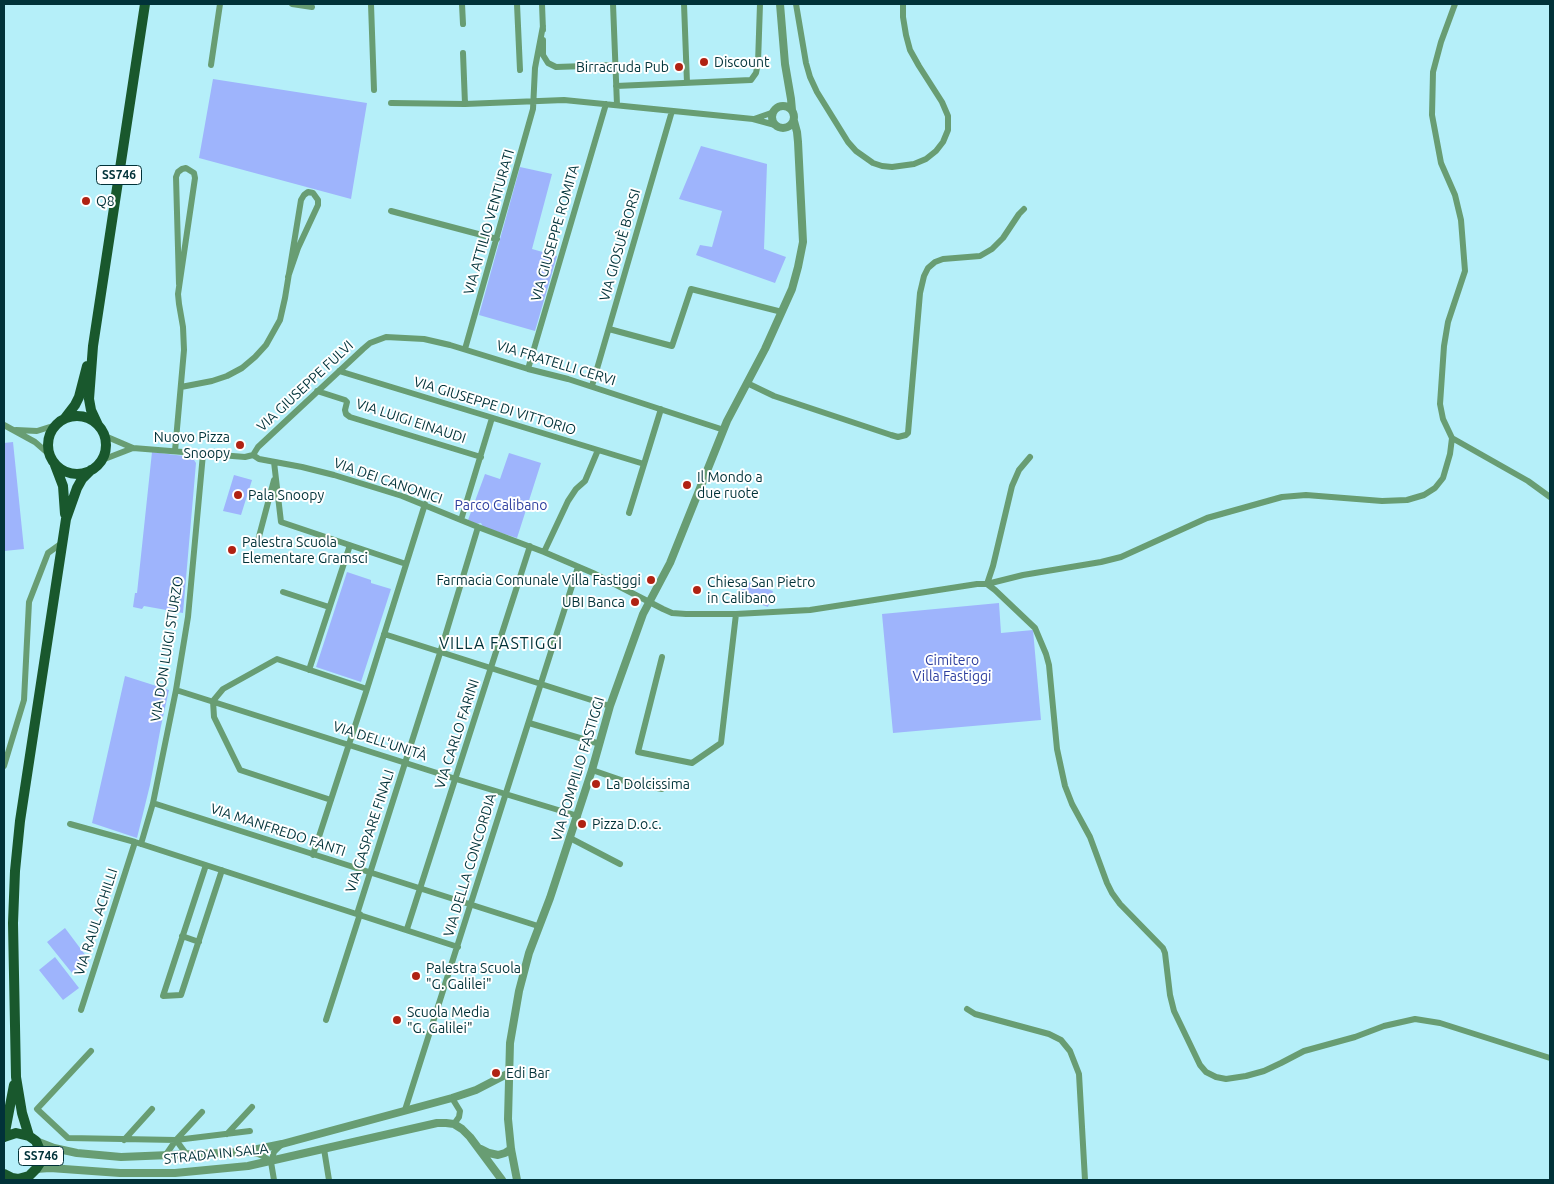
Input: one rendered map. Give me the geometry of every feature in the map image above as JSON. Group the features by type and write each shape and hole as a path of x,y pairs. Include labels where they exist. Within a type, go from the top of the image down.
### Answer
{"main road":[{"name":"SS746","path":"105,436 91,410 89,399 93,346 145,4"},
{"name":"SS746","path":"56,425 65,418 75,405 93,346"},
{"path":"65,418 82,416 98,424"},
{"path":"50,454 49,439 51,431 56,425"},
{"path":"102,460 105,452 105,436"},
{"name":"SS746","path":"50,454 63,486 66,519"},
{"name":"SS746","path":"6,1177 18,1179 31,1175 40,1163 41,1155 22,1113 16,1077 13,923 14,871 20,821 66,519 82,479 102,460"},
{"path":"55,464 72,474 82,474 91,470"},
{"name":"SS746","path":"16,1077 4,1137 16,1133 33,1139"}],"street":[{"path":"211,65 220,4"},
{"path":"292,4 312,7"},
{"path":"371,4 374,90"},
{"path":"462,4 463,24"},
{"path":"517,4 520,70"},
{"path":"542,4 544,55 548,63 556,67 615,65"},
{"path":"613,4 617,105"},
{"path":"684,4 687,83"},
{"path":"616,86 751,80 754,78 758,64 760,4"},
{"path":"780,4 785,64 794,116 794,121 790,127 783,128"},
{"path":"796,4 806,63 817,92 848,142 856,151 873,163 892,167 914,164 926,159 943,142 948,130 948,116 942,102 910,50 903,17 903,4"},
{"path":"1455,4 1441,42 1433,72 1432,115 1441,163 1455,195 1461,220 1465,272 1448,322 1444,346 1440,404 1443,419 1452,438 1528,481 1550,497"},
{"name":"VIA ATTILIO VENTURATI","path":"465,349 533,110 535,68 543,26"},
{"path":"463,53 464,104"},
{"path":"783,107 789,92"},
{"path":"391,103 464,104 564,100 617,105 753,119 775,124 783,128 798,142"},
{"name":"VIA GIUSEPPE ROMITA","path":"528,368 606,104"},
{"path":"753,119 774,112 779,107 792,110"},
{"name":"VIA GIOSUÈ BORSI","path":"592,386 672,111"},
{"path":"774,112 772,119 775,124"},
{"name":"VIA POMPILIO FASTIGGI","path":"517,1180 508,1119 510,1043 519,991 538,926 578,816 610,706 643,614 670,563 724,430 765,349 792,289 802,242 798,142 794,121"},
{"path":"175,451 180,387 184,366 183,327 179,304 176,177 178,172 186,168 194,174 195,178 179,284"},
{"path":"180,387 227,376 242,368 266,345 280,320 301,200 308,192 313,193 318,200 318,205 298,248 288,277"},
{"path":"747,383 774,396 891,435 898,437 906,435 908,433 920,293 928,268 935,262 943,259 980,256 992,249 1003,238 1018,214 1024,209"},
{"path":"391,211 497,239"},
{"path":"609,330 672,346 691,289 782,312"},
{"name":"VIA FRATELLI CERVI","path":"378,339 386,337 424,340 465,349 592,386 724,430"},
{"name":"VIA GIUSEPPE FULVI","path":"253,455 258,447 338,371 363,349 378,339"},
{"name":"VIA GIUSEPPE DI VITTORIO","path":"338,371 644,464"},
{"name":"VIA LUIGI EINAUDI","path":"317,391 345,400 347,402 346,414 350,417 481,457"},
{"path":"629,513 661,409"},
{"path":"462,520 492,418"},
{"path":"4,425 35,442 50,454"},
{"path":"13,430 37,431 56,425"},
{"name":"VIA DEI CANONICI","path":"105,436 133,448 245,457 253,455 259,459 302,466 375,487 424,504 530,546 672,613 686,614 736,614 810,610 987,584 1023,575 1101,562 1122,557 1207,518 1282,497 1306,495 1382,501 1407,500 1424,495 1435,488 1443,478 1450,454 1452,438"},
{"name":"VIA DEI CANONICI","path":"102,460 133,448"},
{"path":"544,552 568,501 576,489 585,481 598,450"},
{"name":"VIA DON LUIGI STURZO","path":"138,843 153,803 176,690 188,617 203,454"},
{"path":"1030,457 1019,470 1012,486 987,584 1035,628 1049,665 1057,749 1064,786 1090,837 1112,893 1120,904 1163,948 1174,1011 1200,1064 1206,1072 1226,1079 1246,1076 1281,1064 1304,1051 1354,1037 1384,1026 1415,1019 1440,1023 1550,1058"},
{"path":"274,462 281,522 406,564"},
{"path":"257,544 275,477"},
{"path":"313,855 424,504"},
{"name":"VIA GASPARE FINALI","path":"358,914 478,527"},
{"path":"4,766 24,700 29,602 48,553 62,542"},
{"path":"309,670 350,545"},
{"name":"VIA CARLO FARINI","path":"407,930 530,546"},
{"name":"VIA DELLA CONCORDIA","path":"406,1110 578,567"},
{"path":"283,592 330,607"},
{"path":"662,657 638,752 692,763 722,744 736,614"},
{"path":"384,634 610,706"},
{"path":"331,800 240,770 214,716 213,701 223,689 277,660 367,689"},
{"name":"VIA DELL'UNITÀ","path":"176,690 578,816"},
{"path":"529,723 600,744"},
{"path":"592,770 624,781 662,789"},
{"name":"VIA MANFREDO FANTI","path":"153,803 538,926"},
{"path":"70,824 138,843 458,947"},
{"path":"570,838 620,864"},
{"name":"VIA RAUL ACHILLI","path":"81,1010 138,843"},
{"path":"206,865 163,996 181,995 222,870"},
{"path":"326,1020 358,914"},
{"path":"182,936 199,942"},
{"path":"967,1009 975,1014 1049,1034 1062,1040 1070,1052 1079,1074 1085,1180"},
{"name":"STRADA IN SALA","path":"91,1051 37,1110 68,1138 176,1140 250,1131"},
{"name":"STRADA IN SALA","path":"33,1139 54,1148 77,1153 121,1157 244,1152 282,1144 452,1098 476,1090 509,1073"},
{"path":"452,1098 460,1111 459,1117 454,1124 462,1129 479,1148 502,1180"},
{"name":"STRADA IN SALA","path":"227,1134 252,1107"},
{"path":"124,1140 152,1109"},
{"name":"STRADA IN SALA","path":"165,1156 176,1140 202,1112"},
{"name":"STRADA IN SALA","path":"31,1175 50,1168 120,1173 175,1173 248,1166 437,1123 454,1124"},
{"name":"STRADA IN SALA","path":"176,1140 187,1155"},
{"path":"274,1180 271,1162 274,1152 282,1144"},
{"path":"479,1148 498,1155 511,1149"},
{"path":"324,1149 329,1180"},
{"path":"244,1152 258,1154 271,1162"}],"green space":[{"path":"213,79 367,103 351,199 199,158"},
{"path":"701,146 767,164 764,249 786,257 775,283 696,255 700,245 712,247 722,211 679,199"},
{"path":"520,167 552,174 532,249 557,256 535,331 479,315"},
{"path":"13,442 24,549 4,551 4,443"},
{"path":"152,452 192,457 196,463 183,613 144,606 142,609 133,607 135,593 137,593"},
{"name":"Parco Calibano","path":"509,453 541,463 517,538 483,527 481,523 476,524 468,520 485,474 500,479"},
{"name":"Pala Snoopy","path":"234,475 252,480 241,515 223,511"},
{"path":"347,572 371,580 371,583 391,589 361,682 316,667"},
{"path":"745,581 773,591 768,607 739,597"},
{"name":"Cimitero Villa Fastiggi","path":"999,603 1001,633 1033,630 1041,720 893,733 882,614"},
{"path":"125,676 169,690 150,785 137,838 92,823"},
{"path":"65,928 89,960 72,973 47,942"},
{"path":"55,957 79,988 63,1000 39,970"}],"place":[{"name":"Discount","path":"704,62"},
{"name":"Birracruda Pub","path":"679,67"},
{"name":"Q8","path":"86,201"},
{"name":"Nuovo Pizza Snoopy","path":"240,445"},
{"name":"Il Mondo a due ruote","path":"687,485"},
{"name":"Pala Snoopy","path":"238,495"},
{"name":"Palestra Scuola Elementare Gramsci","path":"232,550"},
{"name":"Farmacia Comunale Villa Fastiggi","path":"651,580"},
{"name":"Chiesa San Pietro in Calibano","path":"697,590"},
{"name":"UBI Banca","path":"635,602"},
{"name":"La Dolcissima","path":"596,784"},
{"name":"Pizza D.o.c.","path":"582,824"},
{"name":"Palestra Scuola \"G. Galilei\"","path":"416,976"},
{"name":"Scuola Media \"G. Galilei\"","path":"397,1020"},
{"name":"Edi Bar","path":"496,1073"}],"district":[{"name":"VILLA FASTIGGI","path":"501,644"}]}
